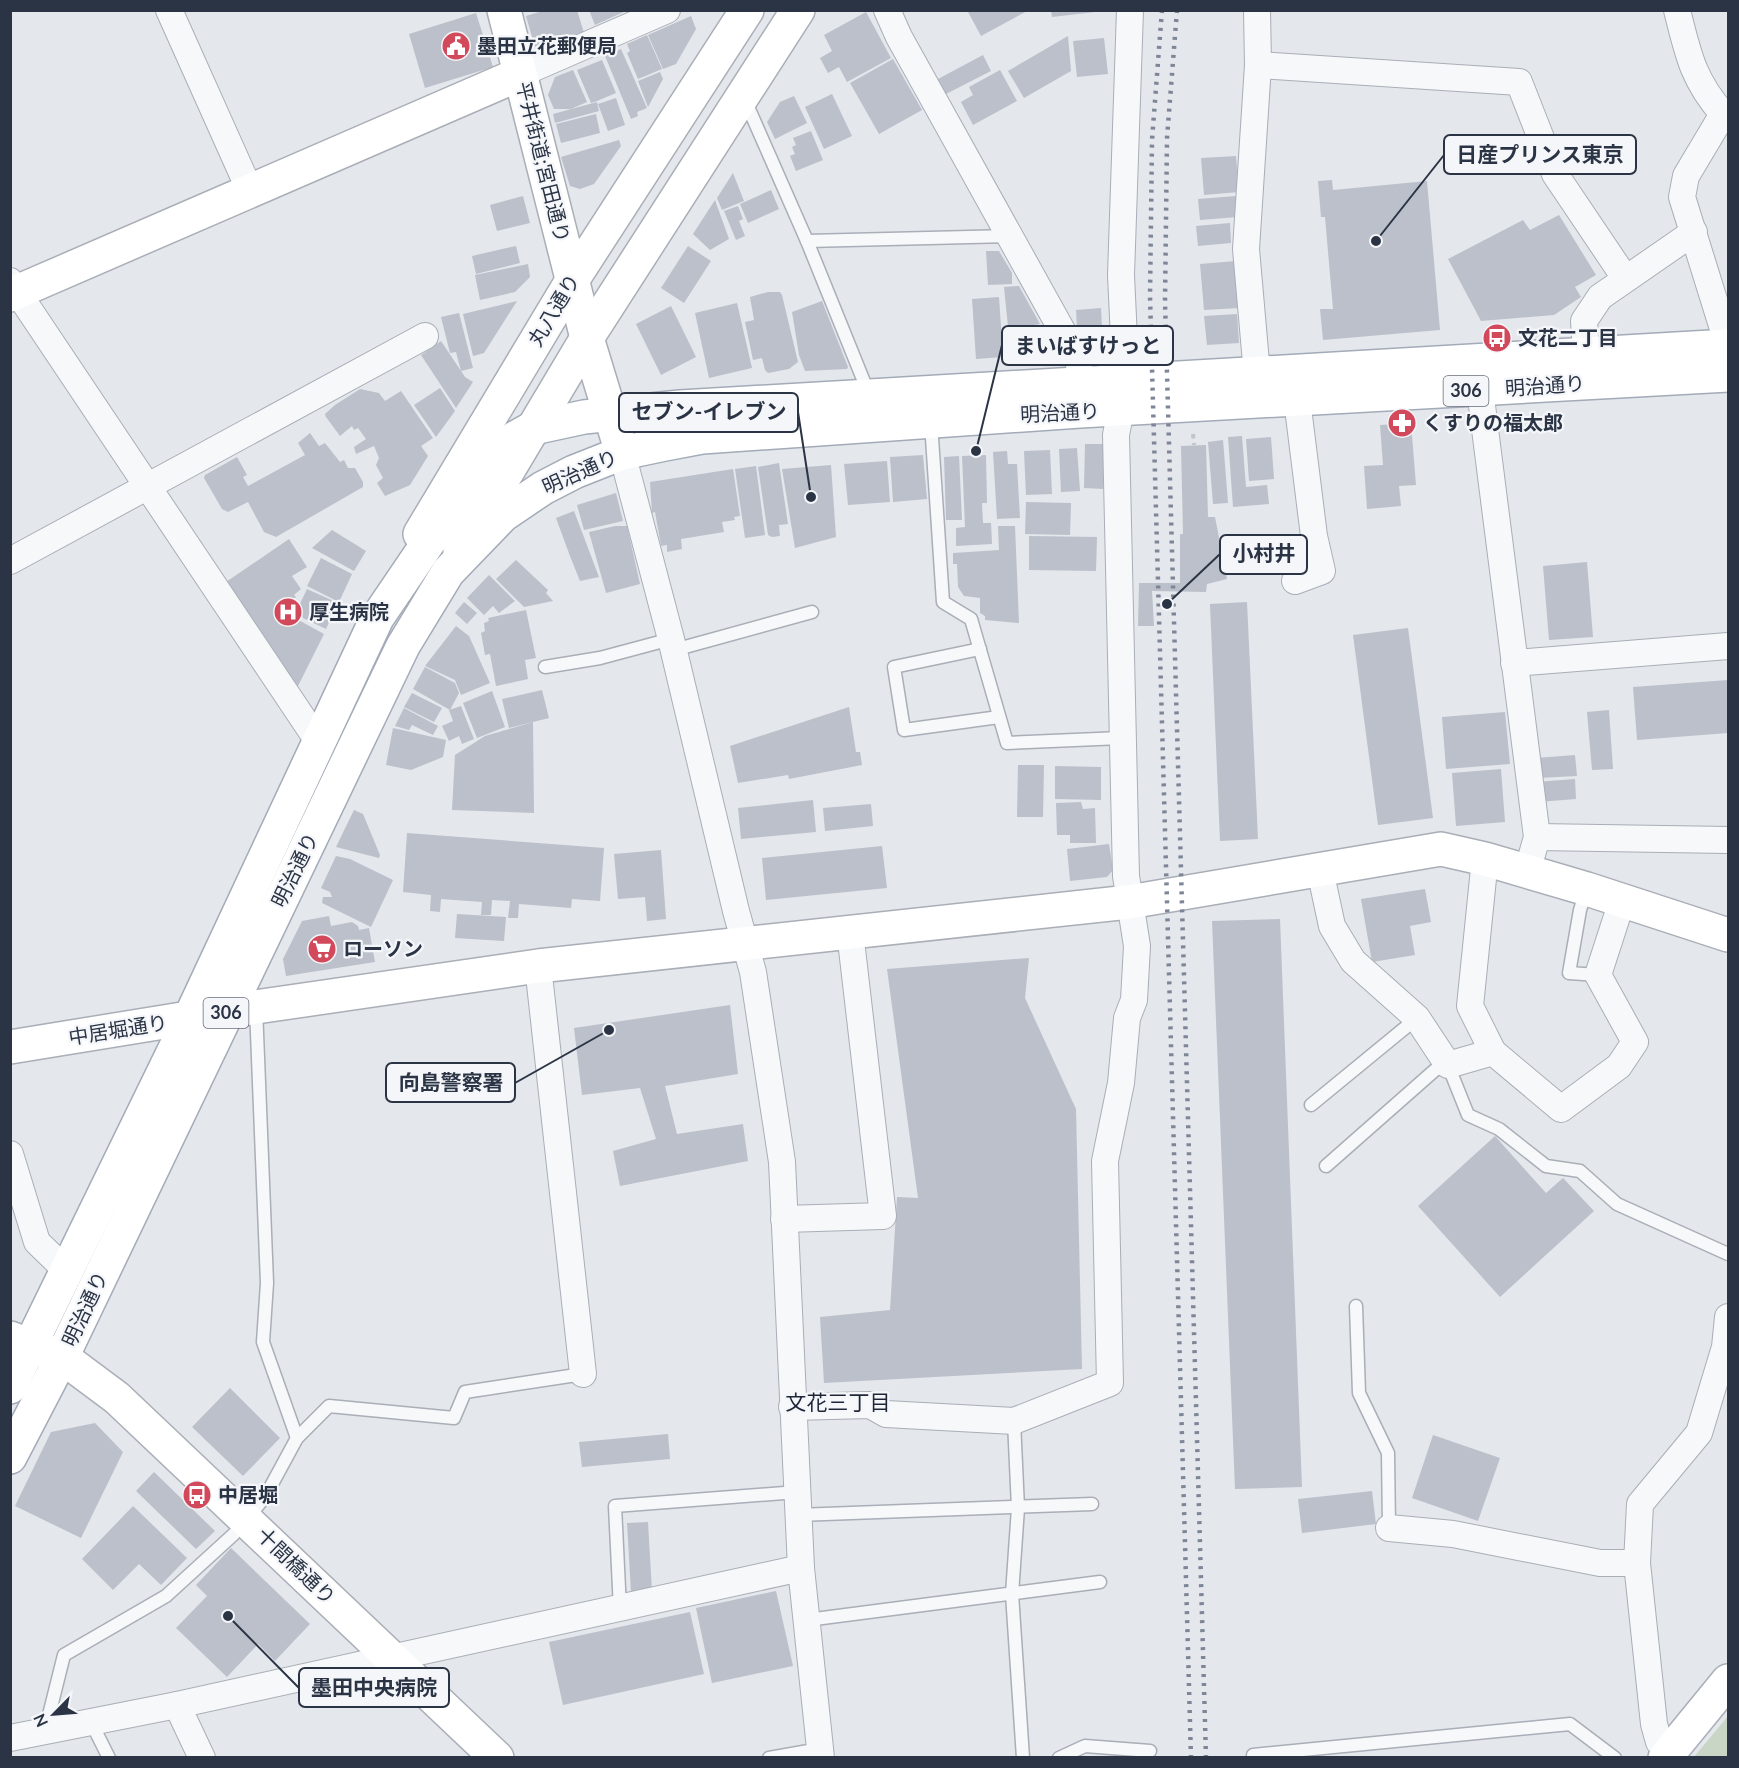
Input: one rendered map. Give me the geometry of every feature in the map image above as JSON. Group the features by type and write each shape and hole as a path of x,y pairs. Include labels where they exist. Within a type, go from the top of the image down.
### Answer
{"main road":[{"name":"平井街道;宮田通り","path":"504,10 587,338 622,453"},
{"name":"丸八通り","path":"377,618 431,514 573,279 747,10"},
{"path":"448,572 587,338 798,10"},
{"path":"13,289 250,191 520,74"},
{"name":"明治通り","path":"1123,396 1257,374 1728,345"},
{"name":"明治通り","path":"10,1387 21,1341 67,1271 189,1020 377,618 484,465 515,438 533,428 611,413 869,396 1080,398 1123,396 1297,400 1728,375"},
{"name":"明治通り","path":"10,1457 241,1010 403,646 448,572 479,537 527,498 574,472 622,453 702,437 931,421 1080,398"},
{"name":"中居堀通り","path":"10,1047 538,966 1130,902 1441,849 1485,859 1587,889 1728,935"},
{"name":"十間橋通り","path":"21,1341 62,1357 117,1398 497,1758"},
{"path":"1667,1755 1723,1692"}],"street":[{"path":"169,10 250,191"},
{"path":"520,74 667,10"},
{"path":"887,10 1079,361 1080,398"},
{"path":"792,1407 870,1405 886,1414 1014,1421 1110,1383 1105,1161 1120,1083 1127,1018 1134,1000 1137,946 1130,902 1121,738 1116,435 1123,396 1121,275 1130,10"},
{"path":"1257,10 1258,65 1246,249 1257,374"},
{"path":"1677,10 1691,67 1709,98 1726,113 1686,176 1682,196 1728,345"},
{"path":"1258,65 1519,82 1555,174 1624,278"},
{"path":"1586,353 1584,321 1600,297 1624,278 1694,232"},
{"path":"13,289 320,744"},
{"path":"10,561 425,336"},
{"path":"1480,390 1537,837 1527,872"},
{"path":"1295,581 1322,571 1314,536 1297,400"},
{"path":"622,453 673,644 753,972 782,1162 801,1569 821,1753"},
{"path":"1514,663 1728,646"},
{"path":"1537,837 1728,840"},
{"path":"1485,859 1470,1006 1493,1052 1561,1109 1619,1066 1635,1042 1598,975 1622,901"},
{"path":"1320,870 1332,926 1353,961 1417,1018 1448,1065 1493,1052"},
{"path":"784,1219 883,1216 850,932"},
{"path":"538,966 583,1374"},
{"path":"10,1154 37,1242 67,1271"},
{"path":"1667,1755 1659,1743 1654,1724 1637,1563 1640,1504 1699,1433 1725,1347 1728,1317"},
{"path":"1389,1528 1453,1534 1600,1563 1637,1563"},
{"path":"10,1738 177,1705 801,1569"},
{"path":"177,1705 202,1758"}],"lane":[{"path":"743,97 807,241 869,396"},
{"path":"807,241 1010,236"},
{"path":"931,421 943,602 971,619 1007,743 1121,738"},
{"path":"545,667 673,644 812,612"},
{"path":"980,649 894,667 904,730 999,717"},
{"path":"1587,889 1580,910 1569,973 1598,975"},
{"path":"241,1010 267,1283 263,1342 297,1438"},
{"path":"1311,1106 1417,1018"},
{"path":"1326,1166 1435,1070 1448,1065 1468,1115 1499,1129 1546,1166 1580,1171 1617,1204 1728,1254"},
{"path":"1356,1306 1359,1393 1388,1453 1389,1528"},
{"path":"45,1731 64,1655 166,1596 247,1519 265,1497 297,1438 329,1406 454,1418 465,1392 583,1374"},
{"path":"1014,1421 1018,1508 1012,1594 1023,1758"},
{"path":"620,1609 615,1506 797,1504 1018,1508 1092,1504"},
{"path":"807,1620 1100,1582"},
{"path":"91,1722 109,1758"},
{"path":"1253,1755 1570,1724 1615,1758"},
{"path":"1059,1758 1085,1746 1150,1751"},
{"path":"769,1758 821,1753"}],"path":[{"path":"1192,430 1194,445"}],"green space":[{"path":"1728,1716 1728,1757 1694,1757"}],"building":[{"path":"546,10 577,10 584,33 535,47 526,16"},
{"path":"589,10 628,10 595,25"},
{"path":"967,10 1029,10 981,36"},
{"path":"1051,10 1094,10 1095,12 1052,17"},
{"path":"866,12 891,58 847,82 839,67 828,73 820,58 832,51 824,35"},
{"path":"476,13 493,67 425,88 409,34"},
{"path":"691,16 696,29 676,64 663,69 648,35"},
{"path":"647,35 662,69 638,79 627,53 630,51 627,44"},
{"path":"1068,36 1071,71 1024,98 1008,71"},
{"path":"1104,38 1108,74 1077,77 1073,41"},
{"path":"621,49 647,108 637,112 638,116 631,119 605,56"},
{"path":"983,55 991,71 946,94 938,79"},
{"path":"893,59 922,110 879,134 850,83"},
{"path":"602,60 616,93 591,103 577,70"},
{"path":"573,70 587,102 571,109 554,109 548,95 555,77"},
{"path":"1000,70 1017,101 973,125 961,102 973,95 969,87"},
{"path":"660,72 663,79 648,107 638,81"},
{"path":"832,94 852,136 824,149 805,107"},
{"path":"794,96 807,123 775,139 767,122 780,102"},
{"path":"616,98 625,125 608,131 598,104"},
{"path":"597,102 599,111 555,123 553,114"},
{"path":"596,114 600,133 561,143 556,124"},
{"path":"811,131 823,160 796,171 790,156 795,154 792,147 796,145 793,138"},
{"path":"619,140 621,146 594,184 580,189 570,186 561,157"},
{"path":"1236,156 1239,192 1204,195 1201,158"},
{"path":"733,173 744,201 722,210 717,198"},
{"path":"1332,180 1333,190 1427,181 1440,330 1323,340 1320,309 1333,309 1325,217 1321,217 1318,181"},
{"path":"771,190 779,209 748,223 740,204"},
{"path":"523,196 530,223 497,231 490,205"},
{"path":"1236,196 1238,217 1200,220 1198,199"},
{"path":"715,200 729,239 710,250 693,234"},
{"path":"738,206 743,219 739,221 745,236 736,240 724,211"},
{"path":"1559,215 1596,275 1575,287 1581,297 1554,315 1481,321 1448,259 1523,220 1530,230"},
{"path":"1230,223 1231,243 1198,246 1196,226"},
{"path":"516,246 520,263 476,274 472,256"},
{"path":"688,246 711,261 684,303 661,288"},
{"path":"986,251 999,251 1012,273 1012,284 988,285"},
{"path":"1236,261 1240,308 1204,310 1200,264"},
{"path":"528,264 530,277 515,292 480,300 475,275"},
{"path":"1019,286 1040,324 1029,326 1032,355 1011,357 1004,287"},
{"path":"768,292 780,292 782,295 798,362 789,369 768,373 762,358 753,360 745,322 754,320 750,297"},
{"path":"999,297 1003,357 976,359 972,299"},
{"path":"517,301 484,353 473,356 463,314"},
{"path":"822,301 847,369 805,371 799,355 792,312"},
{"path":"737,303 752,368 709,378 695,313"},
{"path":"671,306 696,357 661,375 636,324"},
{"path":"1101,308 1103,349 1090,350 1077,327 1076,310"},
{"path":"459,313 473,368 461,371 456,352 450,353 441,317"},
{"path":"1237,314 1239,343 1207,345 1204,316"},
{"path":"441,341 465,377 473,382 456,408 421,355"},
{"path":"440,388 455,411 436,437 414,405"},
{"path":"360,389 379,393 385,401 401,391 433,438 421,446 428,456 410,485 385,496 377,483 383,478 376,465 379,458 374,446 356,454 354,447 366,439 358,428 354,430 352,426 340,436 325,414"},
{"path":"1411,423 1416,485 1399,486 1401,506 1367,509 1364,466 1383,465 1380,425"},
{"path":"310,433 319,446 325,443 340,462 344,460 348,468 355,468 363,482 363,487 276,537 264,532 248,502 228,512 222,509 204,478 205,475 237,457 247,475 243,477 248,486 305,455 298,443"},
{"path":"1242,436 1246,487 1267,485 1269,504 1233,507 1228,437"},
{"path":"1271,437 1274,479 1249,481 1246,439"},
{"path":"1223,440 1228,503 1213,504 1208,442"},
{"path":"1085,444 1104,444 1103,489 1084,488"},
{"path":"1206,445 1208,517 1215,517 1227,579 1207,584 1206,592 1152,591 1154,626 1138,626 1139,583 1180,583 1180,534 1183,534 1181,446"},
{"path":"1077,448 1080,491 1061,492 1059,449"},
{"path":"1050,450 1052,494 1026,495 1024,451"},
{"path":"1007,451 1008,464 1017,464 1020,518 997,519 993,452"},
{"path":"923,455 927,499 893,502 890,457"},
{"path":"986,455 987,503 982,503 983,523 991,523 992,544 956,546 956,528 965,527 962,456"},
{"path":"959,456 962,520 946,520 944,457"},
{"path":"887,461 890,502 848,505 844,464"},
{"path":"779,463 788,524 779,525 780,536 772,537 768,535 758,467"},
{"path":"831,465 836,537 795,548 782,469"},
{"path":"756,466 765,535 745,538 735,469"},
{"path":"733,469 740,516 734,517 735,520 722,522 724,532 681,539 682,549 667,552 667,545 661,546 655,512 652,513 650,482"},
{"path":"616,493 623,521 584,530 577,505"},
{"path":"1026,502 1071,503 1070,535 1025,534"},
{"path":"574,511 599,577 580,581 570,556 556,518"},
{"path":"615,526 627,526 640,584 606,593 589,532"},
{"path":"998,526 1015,526 1019,623 985,620 985,616 980,613 980,598 964,596 958,587 957,564 953,564 953,553 999,550"},
{"path":"332,530 366,551 354,571 312,548"},
{"path":"1029,536 1097,537 1096,571 1029,570"},
{"path":"289,539 307,567 292,576 301,589 294,595 296,597 285,605 293,617 324,634 297,688 226,582"},
{"path":"321,558 352,574 339,602 307,586"},
{"path":"516,560 548,590 546,593 553,601 524,607 496,579"},
{"path":"1587,562 1593,637 1549,640 1543,566"},
{"path":"489,575 515,601 499,613 493,606 484,615 467,598"},
{"path":"307,589 338,603 326,629 303,618 298,608"},
{"path":"464,602 477,613 467,624 455,613"},
{"path":"1247,602 1258,839 1220,841 1210,604"},
{"path":"526,610 536,658 525,660 528,679 496,686 490,654 485,655 481,633 485,631 484,623 489,621 488,618"},
{"path":"456,626 469,636 490,683 461,695 455,680 425,666"},
{"path":"1408,628 1433,818 1378,825 1353,635"},
{"path":"425,667 455,683 459,693 450,710 413,689"},
{"path":"1728,680 1728,733 1637,740 1633,687"},
{"path":"542,690 549,718 509,728 502,699"},
{"path":"492,691 505,727 477,738 463,703"},
{"path":"412,693 442,708 434,722 404,707"},
{"path":"461,706 474,739 462,744 459,736 449,741 442,726 453,721 449,710"},
{"path":"849,707 856,752 860,752 862,765 789,779 788,775 738,783 730,746"},
{"path":"404,708 438,726 433,735 412,725 409,730 395,726"},
{"path":"1609,710 1613,769 1592,770 1587,712"},
{"path":"1505,712 1510,764 1446,769 1442,717"},
{"path":"533,722 534,813 452,810 455,755 485,736"},
{"path":"393,728 446,740 443,757 411,770 386,765"},
{"path":"1575,755 1577,776 1538,778 1536,758"},
{"path":"1018,765 1044,765 1043,817 1017,817"},
{"path":"1055,766 1101,767 1101,800 1055,799"},
{"path":"1501,769 1505,822 1456,826 1452,773"},
{"path":"1575,779 1576,799 1538,802 1536,782"},
{"path":"813,800 816,832 741,839 738,808"},
{"path":"1081,802 1083,809 1095,808 1096,843 1070,843 1070,835 1057,835 1056,803"},
{"path":"871,804 873,826 825,831 823,808"},
{"path":"354,810 363,814 380,855 379,858 336,847"},
{"path":"407,833 604,848 600,901 572,899 571,908 519,904 518,918 508,918 510,901 492,900 491,915 481,915 482,902 441,899 440,912 430,911 431,895 403,892"},
{"path":"1109,844 1113,870 1107,877 1070,881 1067,849"},
{"path":"882,846 887,888 766,900 762,858"},
{"path":"661,850 666,919 647,921 645,897 618,899 614,854"},
{"path":"336,856 350,859 393,880 371,927 322,903 323,897 332,897 330,892 321,888"},
{"path":"1425,889 1431,922 1410,926 1415,955 1372,962 1361,899"},
{"path":"457,914 506,917 504,941 455,938"},
{"path":"329,916 331,926 352,922 358,926 359,930 369,928 375,962 286,976 283,959 302,921"},
{"path":"1280,919 1302,1487 1235,1489 1212,921"},
{"path":"1029,958 1025,998 1076,1109 1082,1369 824,1383 820,1317 890,1310 897,1197 918,1198 887,969"},
{"path":"730,1005 738,1074 665,1086 677,1134 743,1124 748,1161 620,1186 613,1151 656,1139 640,1088 582,1095 574,1028"},
{"path":"1495,1136 1546,1193 1563,1178 1594,1211 1500,1297 1418,1206"},
{"path":"230,1388 280,1438 243,1476 192,1427"},
{"path":"95,1423 123,1452 81,1538 15,1506 51,1432"},
{"path":"668,1434 670,1459 582,1467 579,1442"},
{"path":"1433,1435 1500,1458 1478,1521 1412,1498"},
{"path":"154,1472 215,1531 196,1549 136,1491"},
{"path":"1372,1491 1376,1524 1302,1533 1298,1499"},
{"path":"133,1506 187,1558 161,1585 139,1564 113,1590 82,1559"},
{"path":"648,1522 652,1591 631,1592 627,1523"},
{"path":"231,1548 310,1624 275,1661 258,1644 227,1677 176,1628 207,1596 196,1585"},
{"path":"776,1591 793,1666 712,1683 696,1608"},
{"path":"690,1612 704,1674 563,1705 549,1642"}],"railway":[{"path":"1162,10 1152,140 1150,296 1191,1758"},
{"path":"1177,10 1167,138 1165,302 1206,1758"}],"place":[{"name":"墨田立花郵便局","path":"456,46"},
{"name":"日産プリンス東京","path":"1376,241"},
{"name":"文花二丁目","path":"1497,338"},
{"name":"くすりの福太郎","path":"1402,423"},
{"name":"まいばすけっと","path":"976,451"},
{"name":"セブン-イレブン","path":"811,497"},
{"name":"小村井","path":"1167,604"},
{"name":"厚生病院","path":"288,612"},
{"name":"ローソン","path":"322,949"},
{"name":"向島警察署","path":"609,1030"},
{"name":"中居堀","path":"197,1495"},
{"name":"墨田中央病院","path":"228,1616"}],"district":[{"name":"文花三丁目","path":"838,1403"}]}
